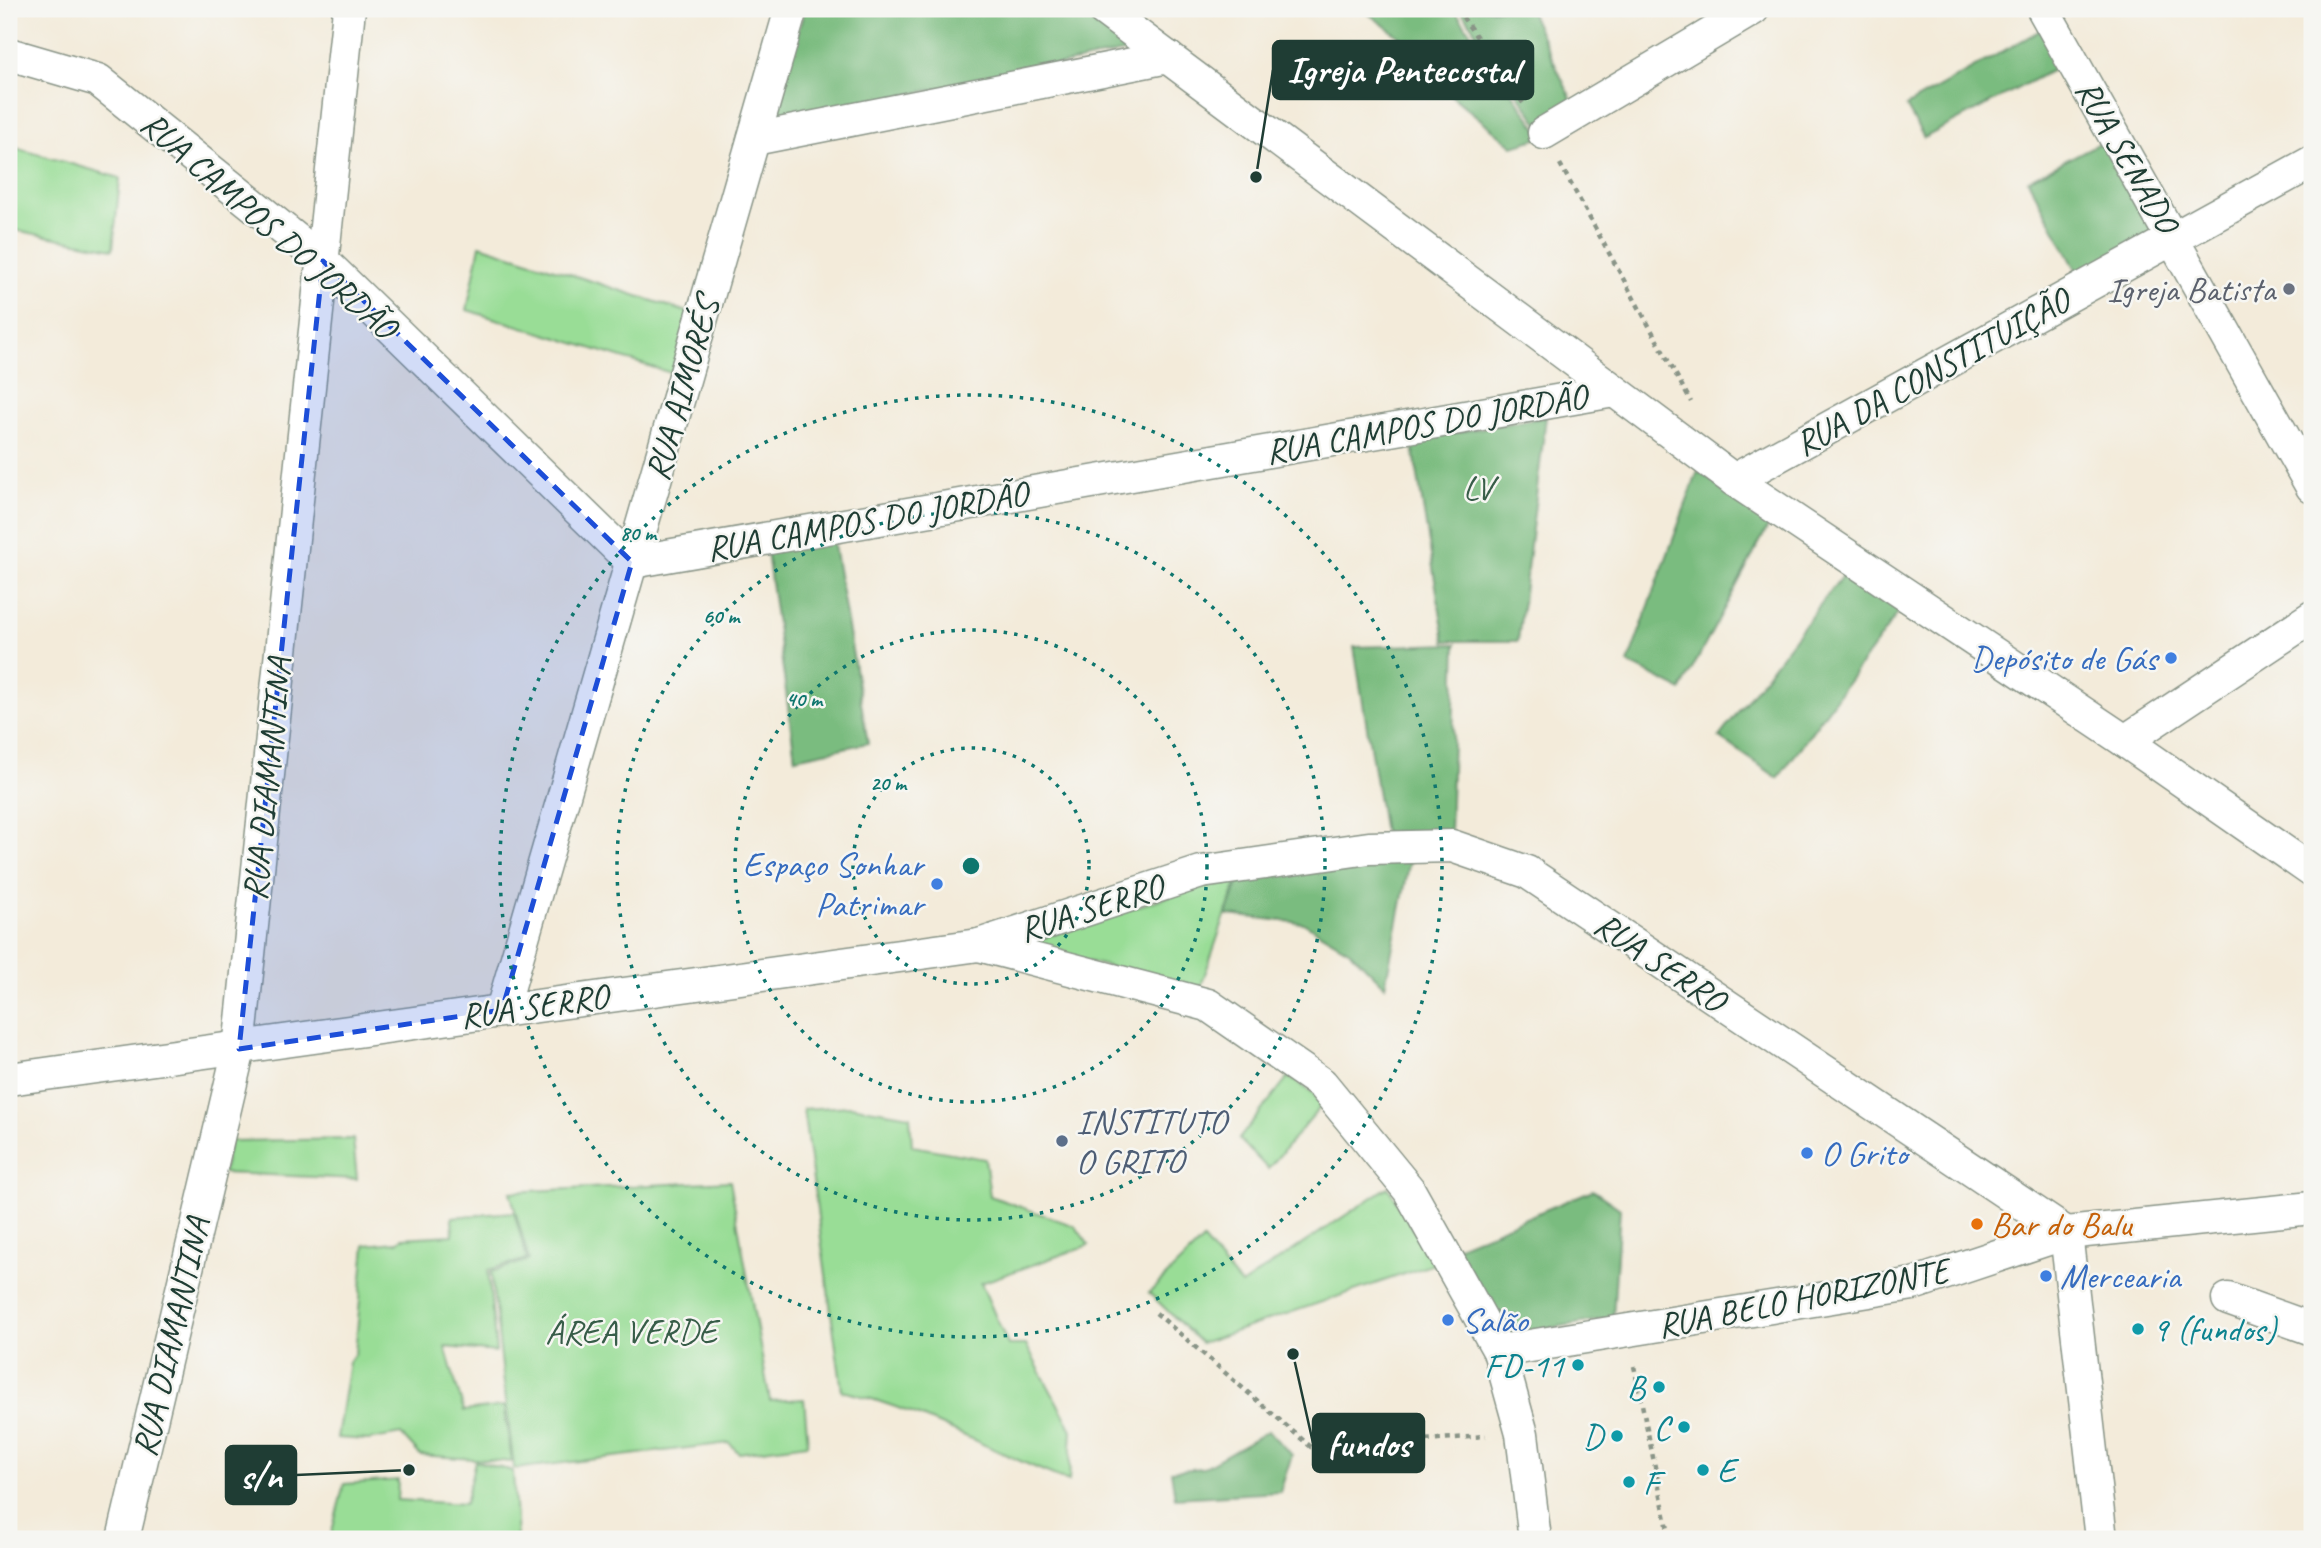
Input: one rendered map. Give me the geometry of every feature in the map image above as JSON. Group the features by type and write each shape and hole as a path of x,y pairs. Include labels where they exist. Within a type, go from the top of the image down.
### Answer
{"street":[{"name":"RUA DIAMANTINA","path":"123,1539 239,1049 349,9"},
{"name":"RUA AIMORÉS","path":"502,1010 791,9"},
{"path":"1103,9 1734,480 2126,741 2312,872"},
{"path":"1544,133 1754,9"},
{"name":"RUA SENADO","path":"2043,9 2175,239 2312,487"},
{"name":"RUA CAMPOS DO JORDÃO","path":"9,54 98,80 323,261 632,562 1614,391"},
{"path":"754,139 1168,57"},
{"name":"RUA DA CONSTITUIÇÃO","path":"1734,480 2312,162"},
{"path":"2126,741 2312,617"},
{"name":"RUA SERRO","path":"9,1079 979,945 1201,872 1369,848 1452,846 1527,873 2066,1233"},
{"path":"979,945 1208,1005 1322,1084 1409,1190 1499,1351 1522,1434 1535,1539"},
{"name":"RUA BELO HORIZONTE","path":"1499,1351 1913,1284 2066,1233 2312,1209"},
{"path":"2066,1233 2101,1539"},
{"path":"2228,1299 2312,1329"}],"path":[{"path":"1457,9 1544,133 1694,407"},
{"path":"1156,1313 1311,1447 1522,1434"},
{"path":"1627,1330 1670,1539"}],"highlighted area":[{"path":"323,261 632,562 502,1010 239,1049"}],"green space":[{"path":"805,9 1083,9 1134,50 769,122"},
{"path":"1362,9 1454,9 1543,137 1513,146 1452,96 1462,83"},
{"path":"1460,9 1529,9 1577,111 1544,132"},
{"path":"2041,30 2060,66 1924,138 1906,106"},
{"path":"2103,141 2157,234 2080,277 2028,180"},
{"path":"9,146 120,178 113,249 9,229"},
{"path":"480,245 690,313 671,373 467,310"},
{"name":"LV","path":"1546,417 1518,641 1445,641 1412,440"},
{"path":"1698,471 1771,521 1681,690 1628,663"},
{"path":"833,540 868,743 795,758 767,552"},
{"path":"1845,572 1901,609 1778,778 1719,737"},
{"path":"1456,644 1450,833 1384,833 1354,647"},
{"path":"1410,860 1385,986 1350,951 1303,923 1227,915 1239,880 1324,867"},
{"path":"1237,881 1200,989 1037,949 1035,940 1185,891"},
{"path":"1288,1077 1312,1092 1322,1105 1268,1169 1239,1139"},
{"path":"851,1106 910,1116 912,1146 985,1159 990,1196 1075,1226 1089,1245 981,1283 1008,1345 1026,1345 1072,1430 1069,1481 929,1420 842,1391 803,1109"},
{"path":"353,1139 357,1179 223,1173 230,1141"},
{"name":"ÁREA VERDE","path":"730,1181 770,1401 804,1399 808,1444 739,1453 729,1443 514,1469 491,1272 529,1260 510,1192"},
{"path":"1388,1187 1434,1264 1201,1343 1149,1293 1203,1240 1241,1285"},
{"path":"1593,1190 1620,1209 1613,1318 1506,1335 1456,1247"},
{"path":"514,1212 527,1259 488,1270 496,1352 445,1347 464,1411 504,1406 512,1462 420,1455 401,1434 368,1440 337,1438 349,1362 355,1353 365,1245 397,1242 402,1238 453,1235 452,1217"},
{"path":"1268,1431 1292,1455 1280,1492 1175,1498 1171,1471 1203,1468"},
{"path":"475,1461 513,1471 517,1539 330,1539 344,1484 398,1480 397,1500 465,1504"}],"place":[{"name":"Igreja Pentecostal","path":"1256,177"},
{"name":"Igreja Batista","path":"2289,289"},
{"name":"Depósito de Gás","path":"2171,658"},
{"name":"Espaço Sonhar Patrimar","path":"937,884"},
{"name":"INSTITUTO O GRITO","path":"1062,1141"},
{"name":"O Grito","path":"1807,1153"},
{"name":"Bar do Balu","path":"1977,1224"},
{"name":"Mercearia","path":"2046,1276"},
{"name":"Salão","path":"1448,1320"},
{"name":"9 (fundos)","path":"2138,1329"},
{"name":"fundos","path":"1293,1354"},
{"name":"FD-11","path":"1578,1365"},
{"name":"B","path":"1659,1387"},
{"name":"C","path":"1684,1427"},
{"name":"D","path":"1617,1436"},
{"name":"s/n","path":"409,1470"},
{"name":"E","path":"1703,1470"},
{"name":"F","path":"1629,1482"}]}
